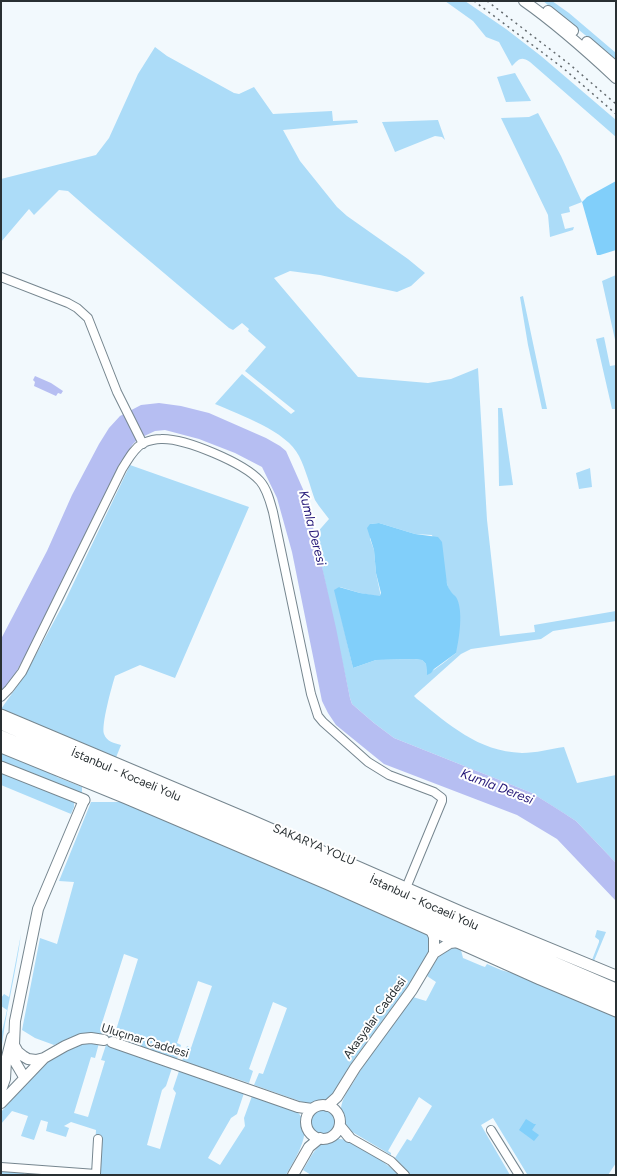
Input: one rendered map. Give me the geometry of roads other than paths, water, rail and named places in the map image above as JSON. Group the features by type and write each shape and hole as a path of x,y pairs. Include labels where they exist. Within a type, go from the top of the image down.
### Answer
{"highway":[{"path":"1,715 616,976"},
{"name":"SAKARYA YOLU","path":"1,724 616,989"},
{"name":"İstanbul - Kocaeli Yolu","path":"1,736 244,838 616,1000"},
{"path":"1,747 107,790 328,884 540,979 616,1011"},
{"path":"1,767 84,800"},
{"path":"55,769 65,777 86,785 87,788 84,800"},
{"path":"84,800 91,792 107,790"},
{"path":"503,952 601,1004"}],"main road":[{"path":"524,1 587,51 616,78"},
{"path":"535,1 559,19 616,67"},
{"path":"1,1090 5,1079 6,1061 38,909 84,800"},
{"path":"431,930 434,937 434,953"},
{"path":"434,953 450,943 458,942"},
{"name":"Akasyalar Caddesi","path":"332,1108 355,1068 412,990 434,953"},
{"path":"15,1021 14,1045 26,1075"},
{"path":"12,1033 11,1047 13,1057 26,1075"},
{"name":"Uluçınar Caddesi","path":"1,1103 26,1075 44,1058 81,1039 91,1038 108,1041 298,1106 309,1113"},
{"path":"14,1045 18,1052 23,1056 36,1060 44,1058"},
{"path":"309,1147 310,1133 306,1125 309,1113 321,1106 332,1108 340,1119 337,1130 329,1137 320,1138 310,1133"},
{"path":"337,1130 349,1137"},
{"path":"293,1175 309,1147 320,1138"}],"street":[{"path":"1,277 68,304 83,312 88,318 116,392 142,442"},
{"path":"1,697 22,672 122,469 130,455 142,442 162,439 197,446 242,467 253,474 261,482 266,491 273,512 311,695 318,716 348,746 379,770 434,792 442,798 406,888"},
{"path":"492,1130 519,1175"},
{"path":"349,1137 391,1161 405,1175"},
{"path":"1,1167 96,1174 98,1139"}],"water":[{"path":"35,376 51,383 63,391 61,394 58,393 56,396 34,386 35,382 33,380"},
{"name":"Kumla Deresi","path":"159,403 181,406 209,413 266,438 286,451 306,496 352,704 394,738 532,793 576,821 616,863 616,901 557,839 517,815 384,764 336,725 322,701 292,552 277,498 262,467 235,453 199,439 165,430 155,431 138,439 133,444 125,456 53,604 13,678 1,693 1,639 47,551 72,495 99,444 109,428 120,416 141,405"}],"railway":[{"path":"474,1 563,68 616,114"},
{"path":"487,1 568,63 616,104"}]}
